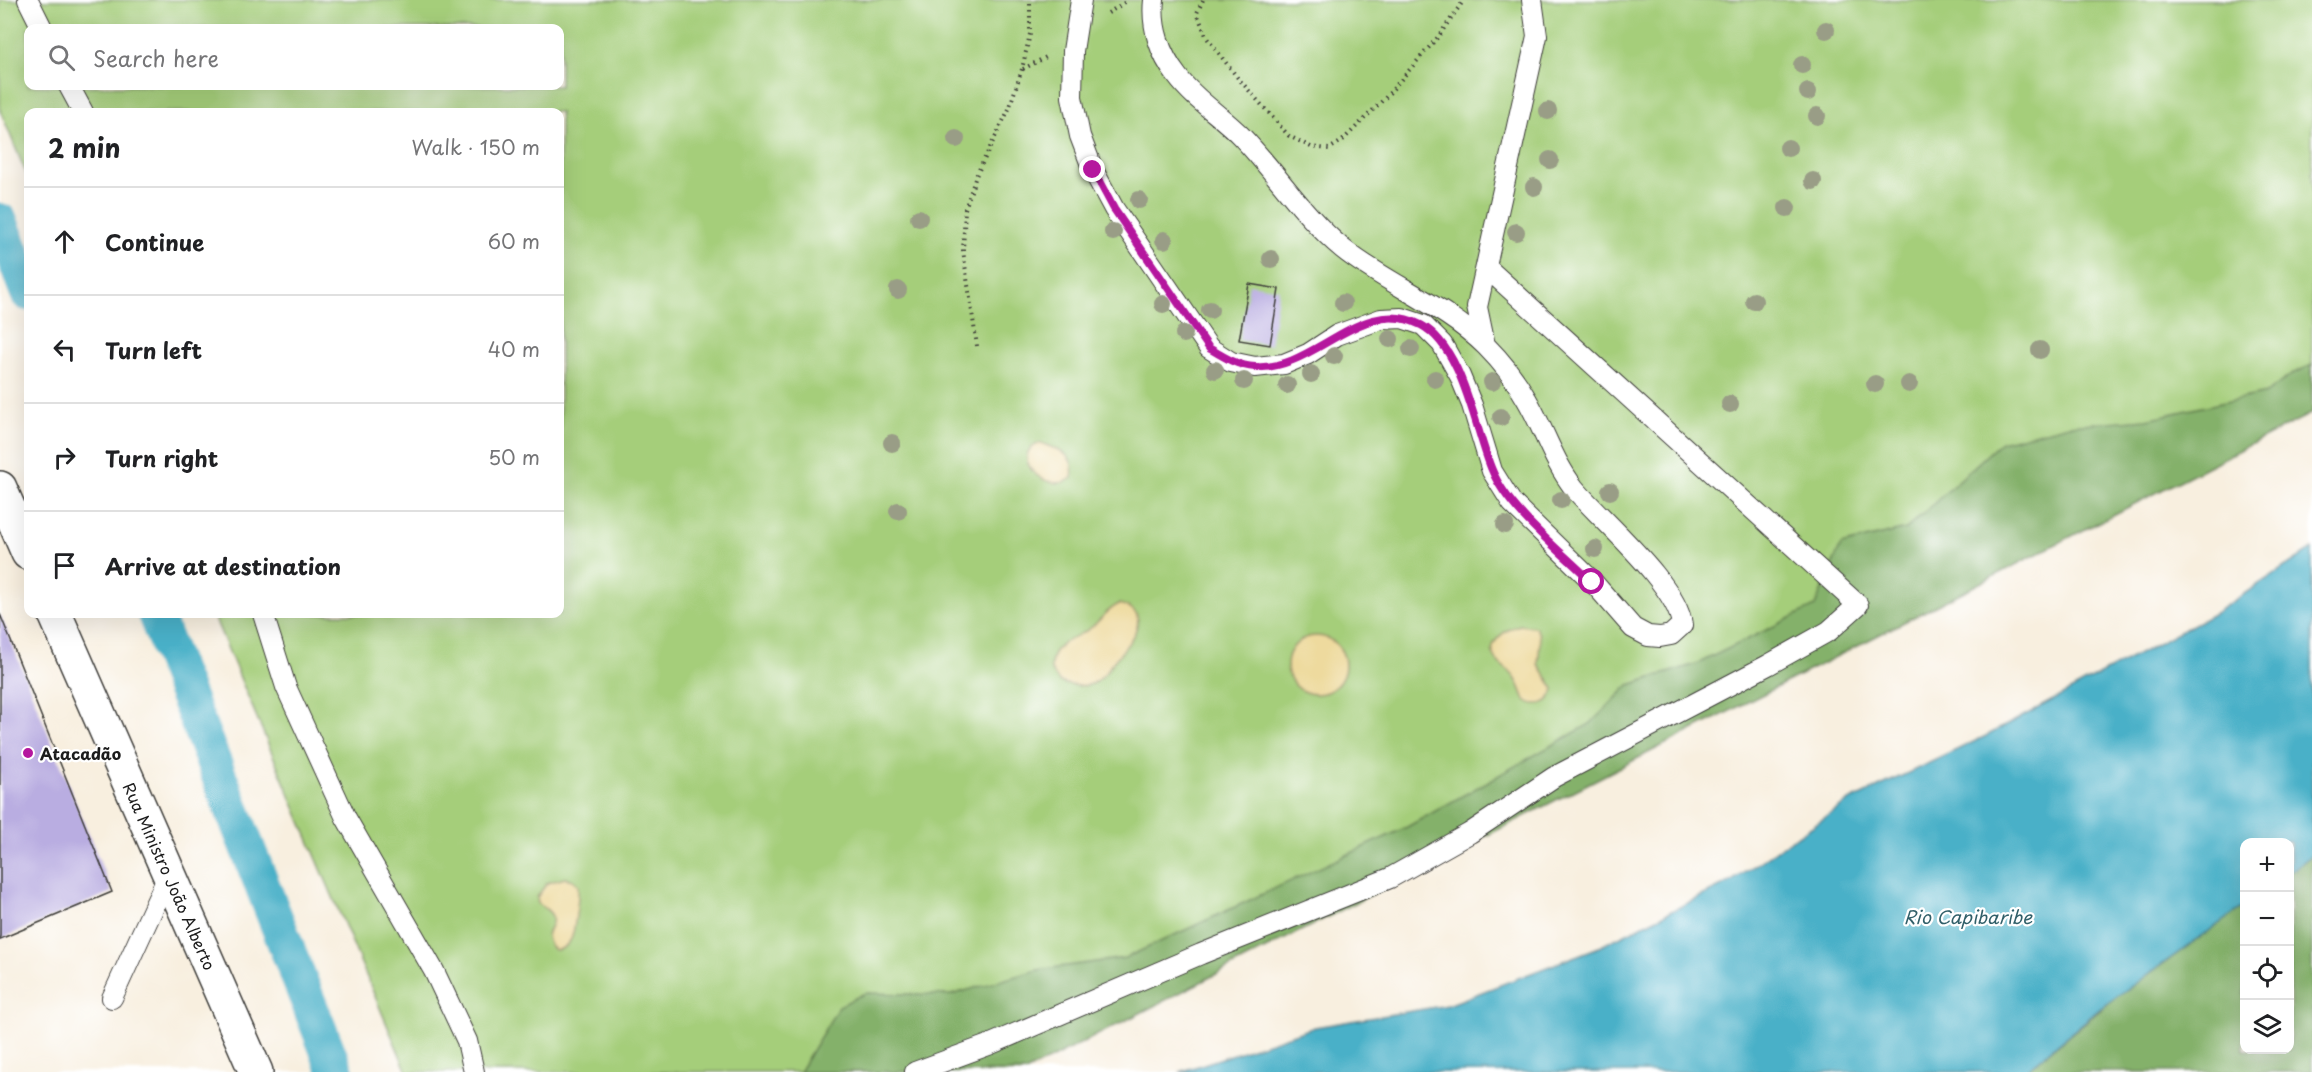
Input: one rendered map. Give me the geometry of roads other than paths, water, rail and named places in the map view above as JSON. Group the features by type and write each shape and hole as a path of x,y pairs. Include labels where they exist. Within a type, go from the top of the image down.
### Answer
{"street":[{"path":"0,488 24,545"},
{"name":"Rua Ministro João Alberto","path":"57,618 256,1072"}],"lane":[{"path":"28,0 40,24"},
{"path":"1081,0 1073,51 1072,98 1080,136 1093,170 1114,209 1209,348 1231,362 1256,368 1284,364 1308,354 1337,335 1380,319 1402,318 1423,325 1442,344 1460,376 1472,405 1492,471 1512,503 1592,582 1633,628 1648,636 1660,637 1671,635 1679,630 1682,625 1681,617 1675,602 1631,548 1574,488 1560,468 1528,401 1513,376 1485,345 1446,313 1390,281 1344,249 1309,217 1246,142 1177,77 1162,51 1154,25 1154,0"},
{"path":"1485,345 1477,307 1537,36 1532,0"},
{"path":"71,90 81,108"},
{"path":"915,1072 991,1044 1201,954 1390,878 1470,833 1554,777 1829,631 1858,605 1486,267"},
{"path":"264,618 286,687 346,818 434,971 467,1041 474,1072"},
{"path":"112,998 169,874"}],"water":[{"name":"Rio Capibaribe","path":"2312,549 2312,855 2294,869 2294,838 2240,838 2240,909 2102,1007 2024,1072 1180,1072 1315,1027 1448,1005 1599,947 1730,882 1851,800 1986,736 2215,613"}],"waterway":[{"path":"0,221 24,283"},
{"path":"157,618 336,1072"}],"place":[{"name":"Atacadão","path":"28,753"}]}
